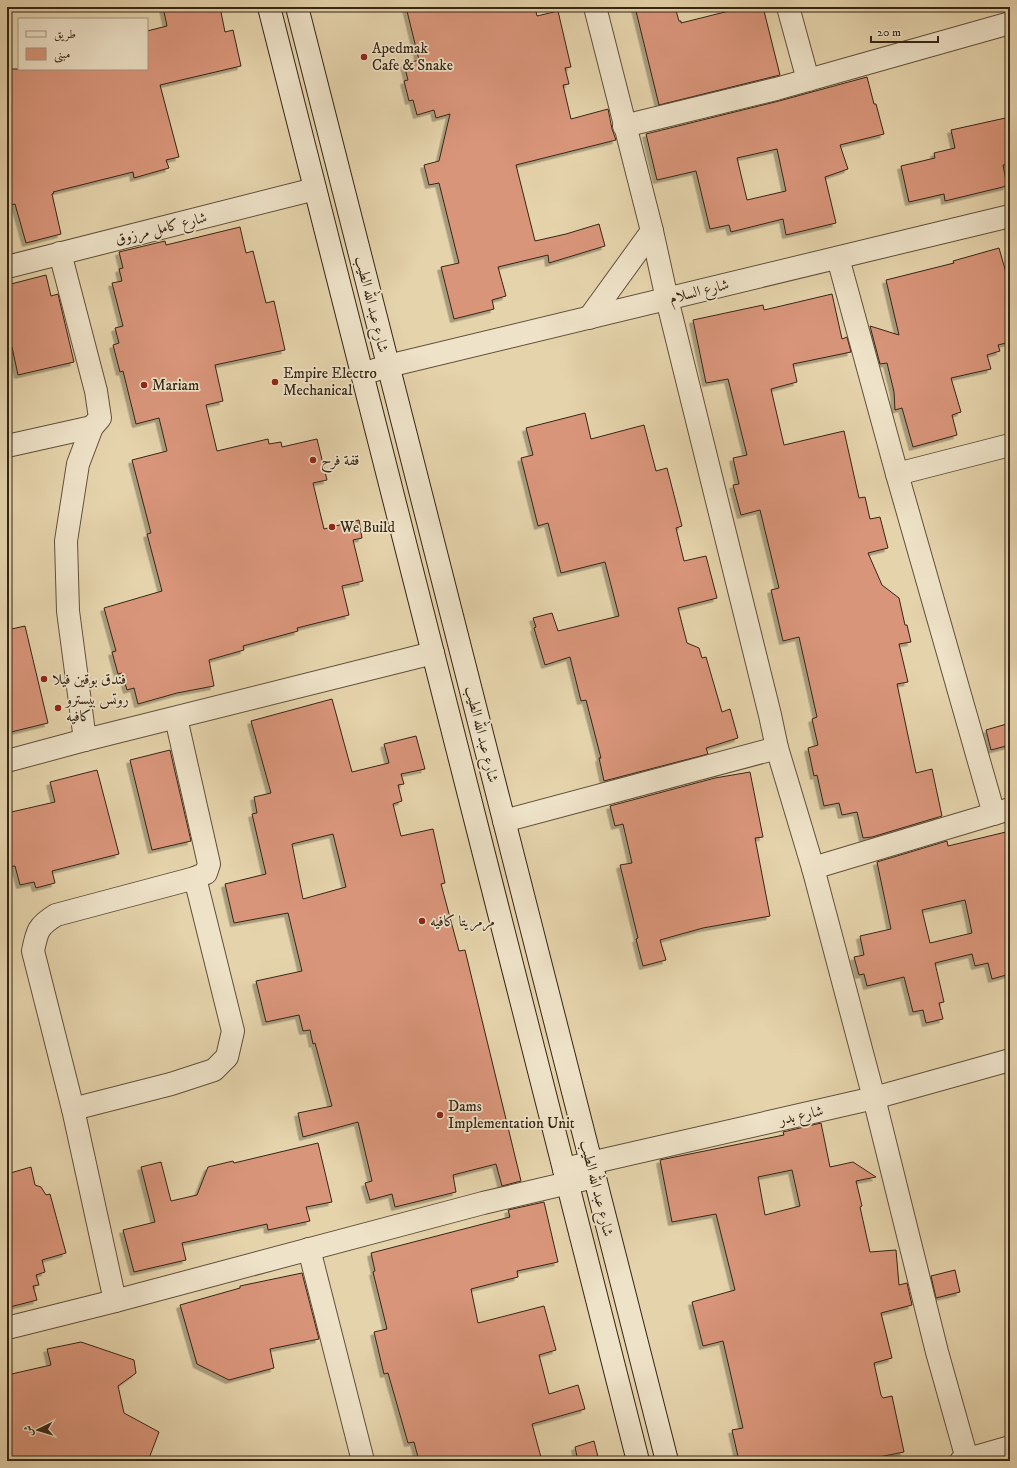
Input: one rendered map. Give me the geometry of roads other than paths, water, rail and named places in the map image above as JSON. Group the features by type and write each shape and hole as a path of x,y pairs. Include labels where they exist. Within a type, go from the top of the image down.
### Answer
{"street":[{"name":"شارع عبد الله الطيب","path":"269,7 638,1461"},
{"name":"شارع عبد الله الطيب","path":"297,7 666,1461"},
{"path":"595,7 624,126 652,231 666,299 777,748 813,868 874,1098 964,1460 1010,1447"},
{"path":"788,7 808,80"},
{"path":"624,126 808,80 1010,22"},
{"name":"شارع كامل مرزوق","path":"7,267 315,189"},
{"name":"شارع السلام","path":"362,374 388,366 1010,216"},
{"path":"589,318 652,231"},
{"path":"60,253 96,391 100,418 92,427 78,464 66,541 68,611 85,740"},
{"path":"813,868 1002,812 897,474 838,258"},
{"path":"7,446 92,427"},
{"path":"897,474 1010,445"},
{"path":"7,761 433,653"},
{"path":"115,1301 73,1109 34,951 36,933 45,921 56,915 195,878 206,873 209,864 176,718"},
{"path":"504,821 777,748"},
{"path":"73,1109 171,1084 214,1070 227,1057 233,1031 195,878"},
{"name":"شارع بدر","path":"7,1328 115,1301 483,1203 566,1176 874,1098 1010,1060"},
{"path":"309,1249 363,1461"}],"place":[{"name":"Apedmak Cafe & Snake","path":"364,57"},
{"name":"Empire Electro Mechanical","path":"275,382"},
{"name":"Mariam","path":"144,385"},
{"name":"قفة فرح","path":"313,460"},
{"name":"We Build","path":"332,527"},
{"name":"فندق بوقين فيلا","path":"44,679"},
{"name":"روتس بيسترو كافيه","path":"58,708"},
{"name":"مرمريتا كافيه","path":"422,921"},
{"name":"Dams Implementation Unit","path":"440,1115"}]}
